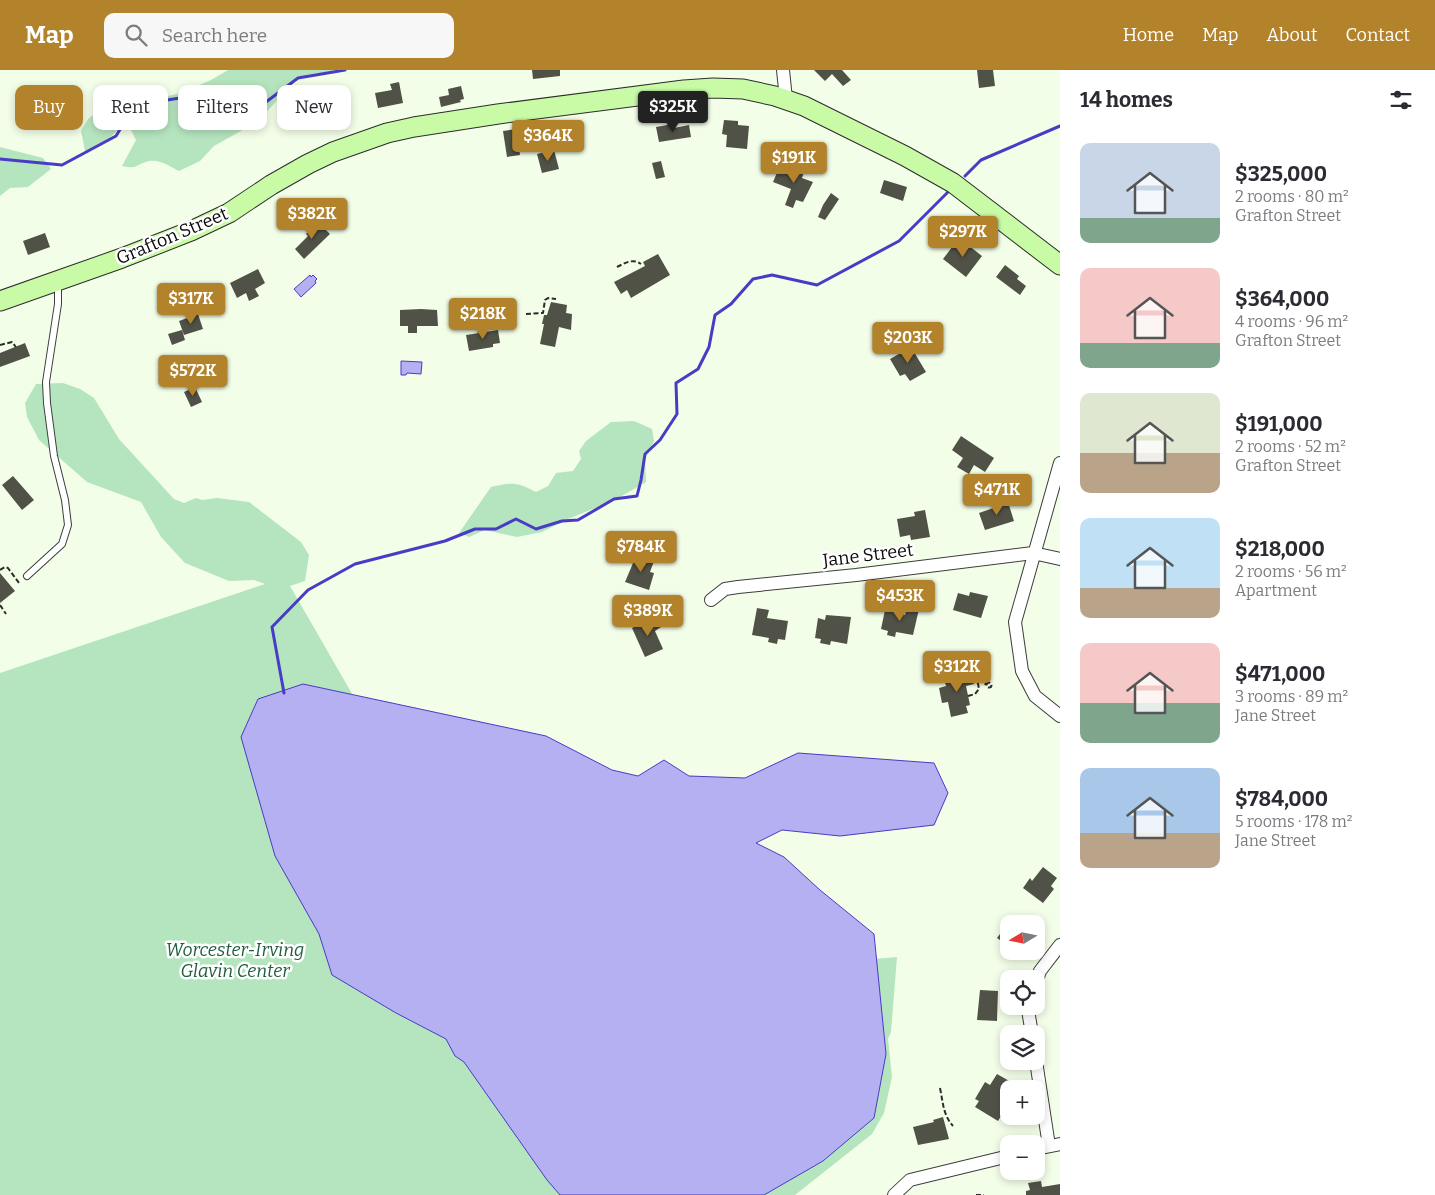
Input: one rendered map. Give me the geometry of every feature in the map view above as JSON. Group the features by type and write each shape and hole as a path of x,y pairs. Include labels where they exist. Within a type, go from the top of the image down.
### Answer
{"street":[{"path":"783,70 786,99"},
{"name":"Grafton Street","path":"0,301 191,231 229,213 271,185 316,160 339,149 387,134 414,127 498,114 686,90 728,88 786,99 911,159 944,178 1060,265"},
{"path":"1060,463 1015,622 1022,671 1035,696 1060,716"},
{"name":"Jane Street","path":"711,600 725,589 738,587 856,575 1033,553 1060,558"},
{"path":"1041,970 1060,945"},
{"path":"1038,1070 1055,1145"},
{"path":"894,1195 910,1180 1000,1158"}],"lane":[{"path":"27,576 62,544 68,525 65,500 54,456 46,382 58,304 58,281"}],"path":[{"path":"616,267 636,260 641,264"},
{"path":"526,314 543,313 545,300 548,298 556,299"},
{"path":"183,301 188,317"},
{"path":"479,333 478,326 481,317 501,312"},
{"path":"0,346 12,342 16,347"},
{"path":"0,570 5,567 8,568 19,583"},
{"path":"0,606 6,614"},
{"path":"968,696 979,689 974,662"},
{"path":"978,680 987,685"},
{"path":"940,1088 942,1107 945,1110 947,1119 953,1126"},
{"path":"976,1195 984,1195"}],"green space":[{"path":"228,70 334,70 329,73 297,79 291,85 277,85 277,100 267,111 267,85 199,85"},
{"path":"178,94 178,130 243,130 214,146 200,161 179,171 157,161 145,162 134,167 122,166 136,140 131,130 168,130 168,96"},
{"path":"93,115 93,130 118,130 103,144 85,151 81,131 88,119"},
{"path":"0,147 43,158 51,169 28,187 10,188 0,196"},
{"name":"Worcester-Irving Glavin Center","path":"63,383 80,389 94,398 119,439 174,499 184,503 196,498 202,500 217,498 249,502 301,542 309,555 305,581 290,586 522,989 897,957 891,1032 888,1039 892,1077 884,1113 872,1134 795,1195 0,1195 0,673 265,584 254,580 229,581 185,563 161,537 141,502 87,482 39,440 27,417 25,403 36,384"},
{"path":"634,421 652,429 654,441 645,459 646,482 615,500 542,532 517,537 485,530 469,537 459,533 491,487 515,484 536,492 548,486 556,473 573,471 581,459 579,451 586,441 611,422"}],"shaded area":[{"path":"310,275 317,279 316,283 301,297 294,289"},
{"path":"194,360 208,367 210,371 208,375 200,375 193,370 190,365"},
{"path":"401,361 422,362 421,374 407,373 406,375 401,375"},
{"path":"303,684 546,736 612,770 638,776 664,760 689,776 745,778 798,753 934,763 948,793 934,825 840,836 782,830 756,843 784,857 820,890 874,934 886,1054 874,1118 823,1161 764,1195 560,1195 547,1180 464,1062 455,1056 446,1039 396,1013 332,975 319,934 275,856 241,737 258,699"}],"building":[{"path":"532,70 560,70 560,76 533,79"},
{"path":"814,70 842,70 851,80 843,86 832,74 825,81"},
{"path":"977,70 993,70 995,86 979,88"},
{"path":"399,82 403,103 378,108 375,93 392,90 390,84"},
{"path":"461,86 464,99 460,100 461,102 441,107 439,97 449,95 448,89"},
{"path":"724,120 738,121 738,125 749,126 747,149 726,147 727,135 722,134"},
{"path":"673,124 674,128 689,125 691,137 659,142 656,127"},
{"path":"516,129 520,155 507,157 503,131"},
{"path":"554,150 559,169 542,173 537,154"},
{"path":"661,161 665,177 656,179 652,163"},
{"path":"793,164 805,169 802,178 813,182 803,202 796,200 793,208 785,205 791,189 773,182 779,168 790,173"},
{"path":"884,180 907,187 903,201 880,193"},
{"path":"831,193 839,199 825,220 818,217"},
{"path":"318,222 330,234 304,259 295,249"},
{"path":"45,233 50,247 28,255 23,241"},
{"path":"959,238 982,256 966,277 943,259"},
{"path":"658,254 670,275 631,298 627,290 621,294 614,282 645,266 643,262"},
{"path":"1005,265 1019,276 1017,279 1026,286 1020,295 996,277"},
{"path":"258,269 265,283 255,289 259,296 249,301 246,293 237,298 230,283"},
{"path":"551,302 567,305 566,313 572,314 571,330 559,327 555,347 540,344 544,315 547,315"},
{"path":"400,310 437,310 438,326 417,326 417,333 408,333 408,326 400,326"},
{"path":"198,314 203,329 184,335 179,321"},
{"path":"182,330 185,340 172,345 168,334"},
{"path":"498,330 500,343 493,344 493,347 469,351 466,335"},
{"path":"25,343 30,356 0,367 0,353"},
{"path":"911,347 926,372 910,381 905,374 900,376 890,359"},
{"path":"195,387 202,402 191,407 184,392"},
{"path":"961,436 994,458 985,472 974,465 969,474 957,467 963,458 952,450"},
{"path":"13,476 34,500 22,510 2,485"},
{"path":"1008,502 1014,521 985,530 979,513"},
{"path":"925,510 930,537 911,540 910,535 900,537 897,519 915,516 914,512"},
{"path":"636,556 654,561 650,572 654,573 649,590 625,582"},
{"path":"0,573 15,591 0,603"},
{"path":"970,592 988,596 981,618 953,610 958,593 969,596"},
{"path":"907,607 919,609 913,635 896,632 895,637 887,635 888,631 881,629 885,610 905,615"},
{"path":"757,608 769,610 767,618 788,621 785,640 778,639 777,644 768,642 769,638 752,635"},
{"path":"826,615 851,617 847,644 831,641 830,645 820,643 821,639 815,638 818,618 825,620"},
{"path":"657,617 661,627 655,631 663,649 645,657 632,628"},
{"path":"971,672 974,684 966,686 970,705 966,706 968,713 951,717 948,702 942,703 939,688 946,686 944,678"},
{"path":"1043,867 1057,878 1051,886 1054,889 1043,903 1023,888 1030,878 1032,881"},
{"path":"980,990 998,991 997,1021 977,1020"},
{"path":"997,1074 1008,1080 1000,1080 1000,1118 998,1121 975,1107 979,1101 975,1099 985,1082 990,1085"},
{"path":"943,1117 949,1139 918,1145 913,1127 934,1122 933,1120"},
{"path":"1041,1181 1042,1187 1060,1184 1060,1195 1026,1195 1026,1191 1030,1190 1028,1183"}],"waterway":[{"path":"0,159 62,165 116,136 135,105 180,98 211,108 266,102 298,78 345,70"},
{"path":"965,176 981,160 1060,126"},
{"path":"284,693 272,627 308,590 355,564 445,541 475,529 496,529 516,519 536,529 562,521 578,520 614,499 637,496 645,454 660,440 677,414 676,383 698,369 709,347 715,315 731,304 753,279 772,275 817,285 899,241 949,191"}]}
